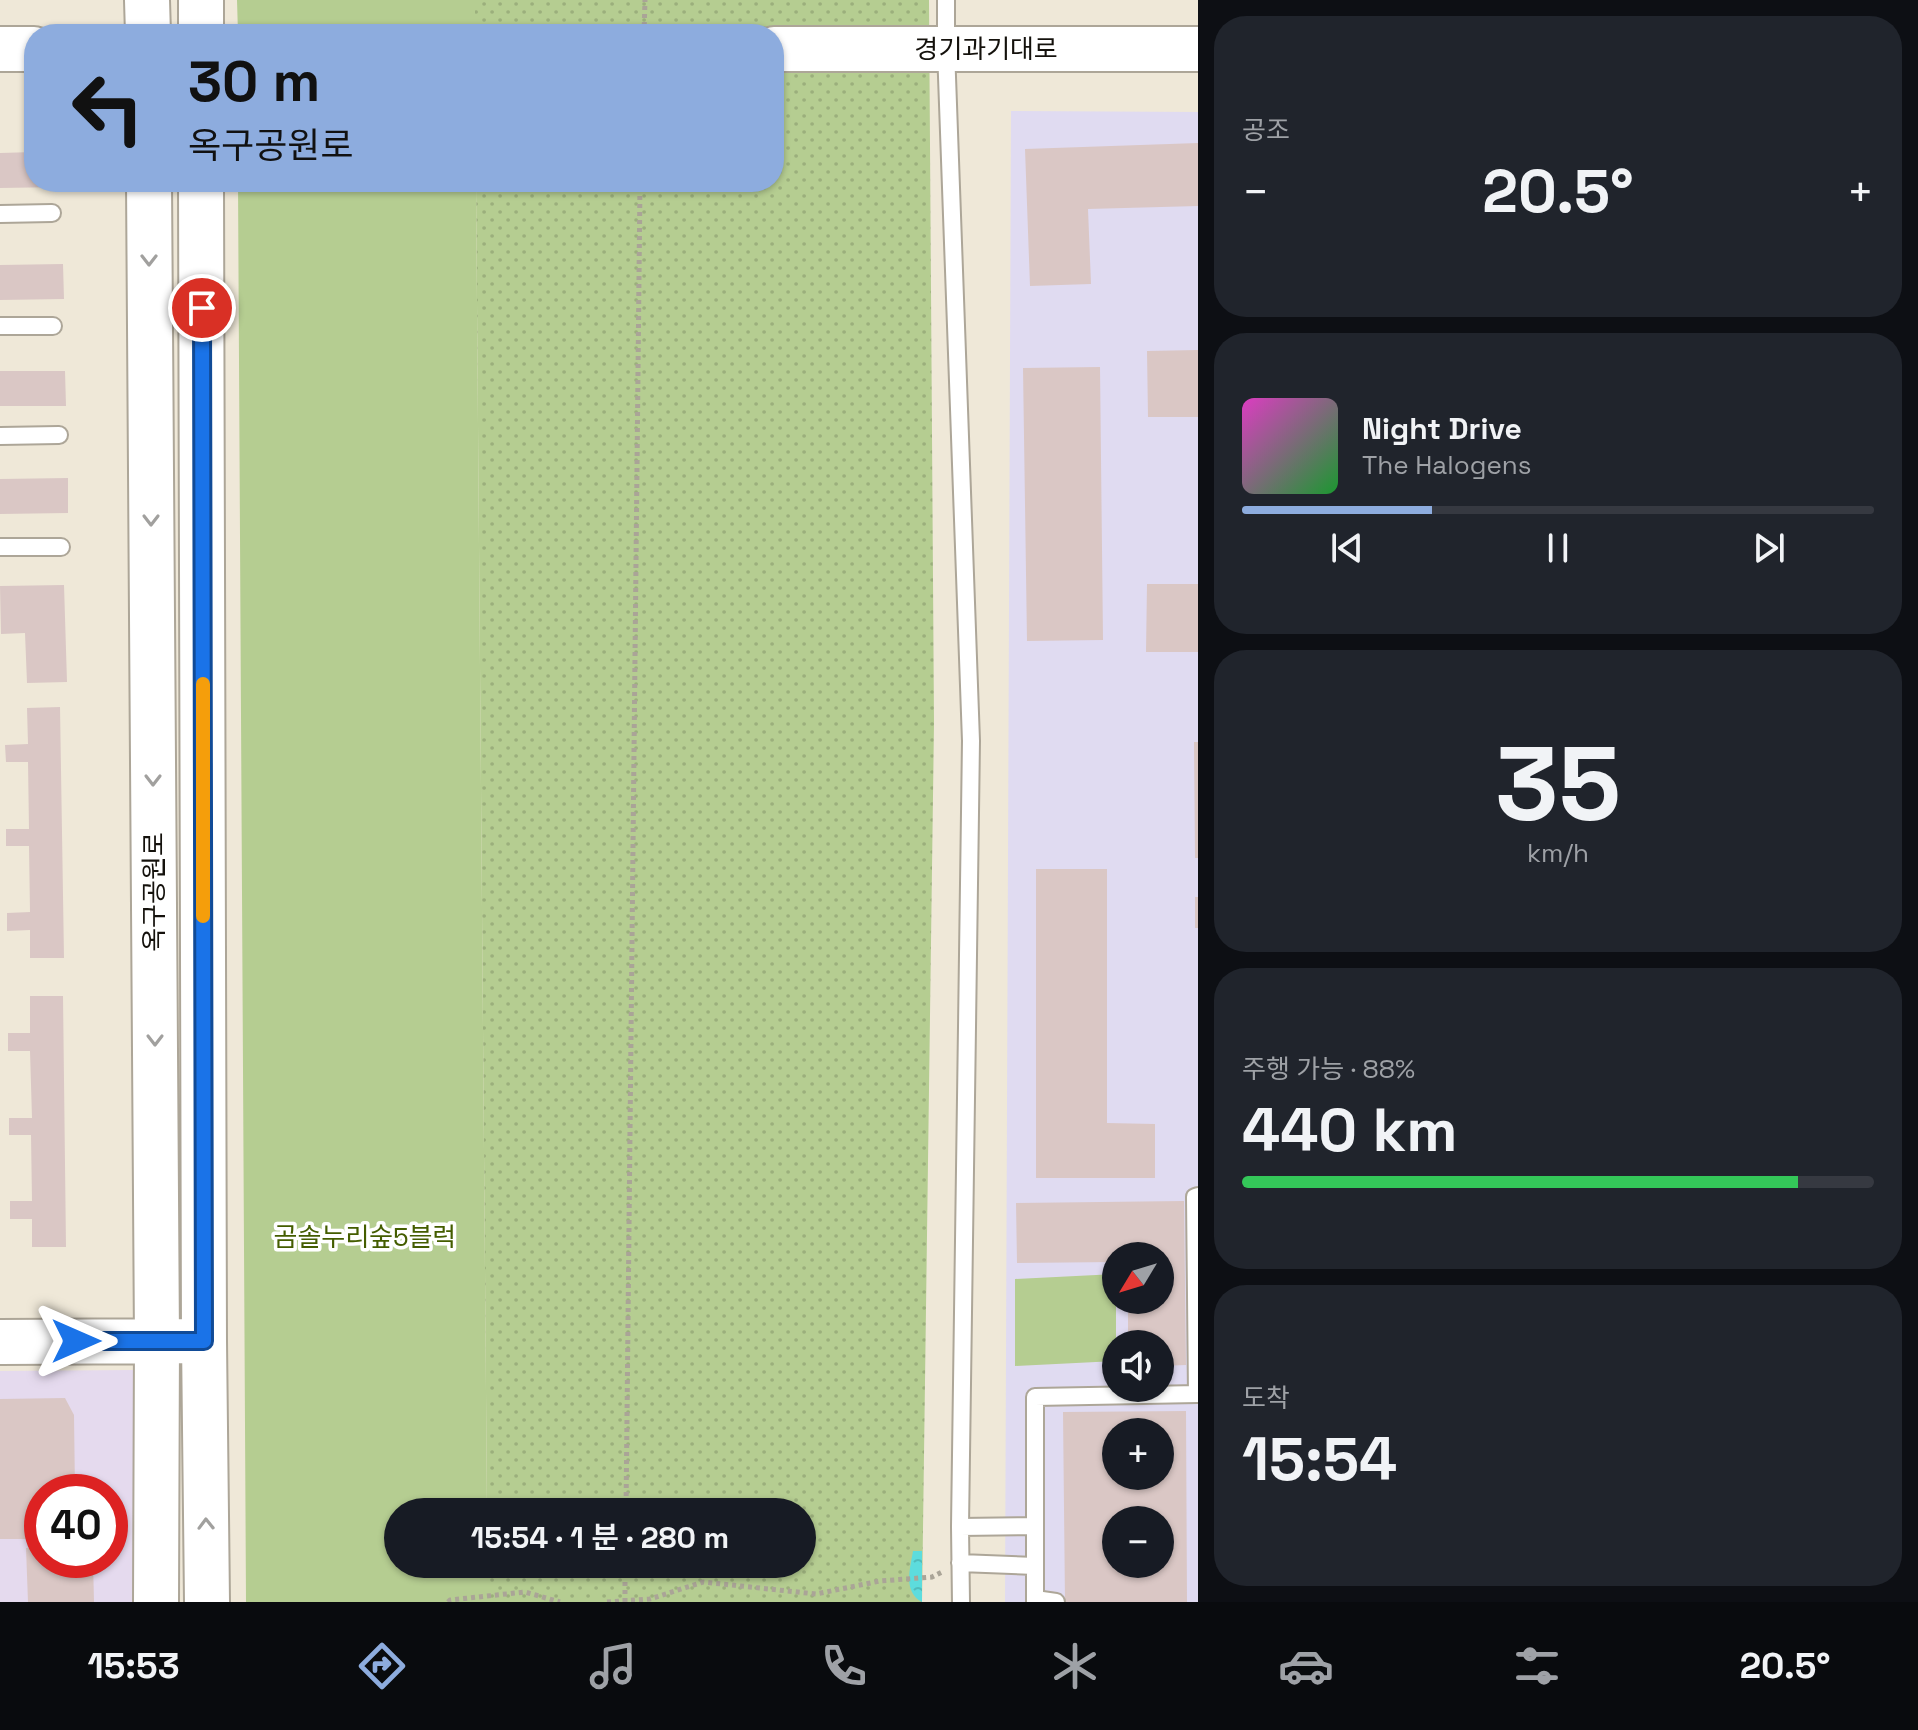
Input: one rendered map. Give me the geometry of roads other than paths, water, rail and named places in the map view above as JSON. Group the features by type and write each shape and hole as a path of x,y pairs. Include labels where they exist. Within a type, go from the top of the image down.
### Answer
{"street":[{"path":"147,0 148,24"},
{"path":"201,0 201,24"},
{"path":"0,49 24,49"},
{"name":"경기과기대로","path":"784,49 1198,49"},
{"name":"옥구공원로","path":"149,192 156,1602"},
{"name":"옥구공원로","path":"201,192 207,1602"},
{"path":"0,1342 204,1341"}],"lane":[{"path":"946,0 971,741 961,1602"},
{"path":"0,214 52,213"},
{"path":"0,326 53,326"},
{"path":"0,436 59,435"},
{"path":"0,547 61,547"},
{"path":"1056,1602 1035,1601 1035,1397 1198,1394 1195,1197 1198,1196"},
{"path":"960,1527 1035,1526"},
{"path":"960,1563 1035,1566"}],"water":[{"path":"913,1551 922,1551 922,1602 910,1586"}],"park label":[{"name":"곰솔누리숲5블럭","path":"365,1237"}]}
